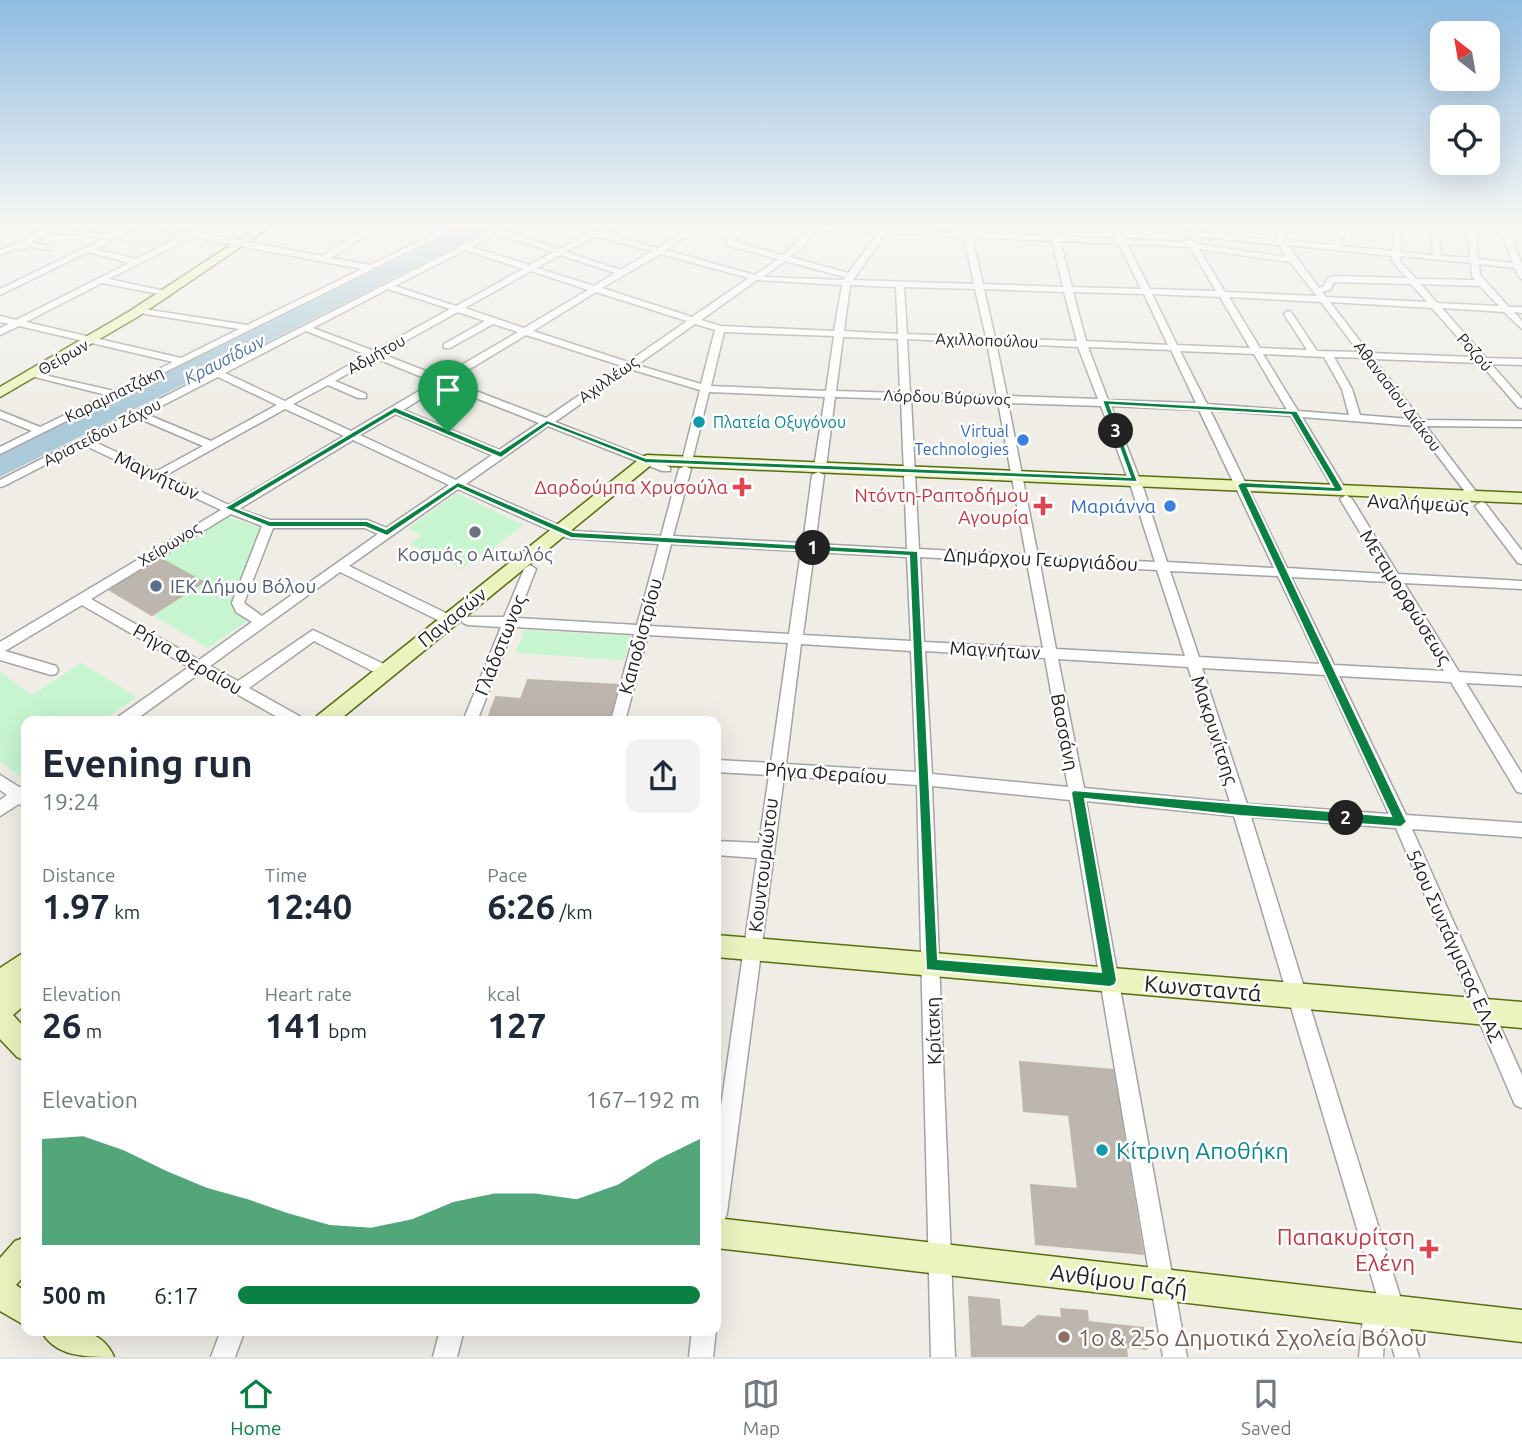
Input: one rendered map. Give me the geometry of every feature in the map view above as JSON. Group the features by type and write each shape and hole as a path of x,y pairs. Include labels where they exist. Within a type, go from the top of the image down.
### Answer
{"main road":[{"name":"Παγασών","path":"350,716 474,617 530,569 565,533 647,473 666,469"}],"street":[{"path":"0,332 81,290"},
{"path":"149,290 166,294"},
{"name":"Θείρων","path":"0,393 93,340 171,290"},
{"name":"Καραμπατζάκη","path":"0,451 324,290"},
{"name":"Αριστείδου Ζάχου","path":"0,484 379,290"},
{"name":"Λόρδου Βύρωνος","path":"400,290 706,389 1201,406 1420,423 1522,424"},
{"name":"Αδμήτου","path":"158,475 491,290"},
{"name":"Χείρωνος","path":"0,648 594,290"},
{"name":"Αχιλλοπούλου","path":"596,290 720,330 1522,362"},
{"name":"Αχιλλέως","path":"130,716 736,290"},
{"name":"Κουντουριώτου","path":"721,1176 807,547 846,290"},
{"name":"Κρίτσκη","path":"900,290 931,965 943,1357"},
{"name":"Βασσάνη","path":"980,290 1003,398 1077,793 1175,1357"},
{"name":"Μακρυνίτσης","path":"1067,290 1082,344 1137,485 1163,566 1240,810 1384,1310 1407,1357"},
{"path":"1080,290 1321,296 1434,306 1522,310"},
{"name":"Μεταμορφώσεως","path":"1219,290 1522,787"},
{"name":"Αθανασίου Διάκου","path":"1317,290 1369,355 1522,560"},
{"path":"1321,296 1325,290"},
{"name":"Ροζού","path":"1421,290 1522,405"},
{"path":"1487,290 1522,326"},
{"name":"54ου Συντάγματος ΕΛΑΣ","path":"1146,292 1244,490 1401,822 1522,1098"},
{"path":"140,310 247,328"},
{"path":"1288,314 1314,354"},
{"path":"0,319 182,361"},
{"path":"447,346 491,321"},
{"name":"Αναλήψεως","path":"306,328 666,469 686,465"},
{"name":"Καποδιστρίου","path":"619,716 720,330"},
{"path":"1327,354 1347,388 1355,417"},
{"name":"Δημάρχου Γεωργιάδου","path":"217,373 565,533 666,541 1522,585"},
{"path":"34,374 114,394"},
{"path":"327,380 362,396"},
{"path":"395,410 501,455"},
{"path":"0,414 40,431"},
{"path":"138,414 211,445"},
{"name":"Μαγνήτων","path":"84,441 269,524"},
{"name":"Αναλήψεως","path":"645,461 1477,501 1522,508"},
{"name":"Παγασών","path":"330,716 449,620 565,533 645,461"},
{"name":"Αναλήψεως","path":"1477,501 1522,498"},
{"path":"262,622 241,609 238,603 269,524 367,524 387,533"},
{"path":"340,566 449,620"},
{"name":"Γλάδστωνος","path":"472,716 530,569"},
{"name":"Ρήγα Φεραίου","path":"80,598 287,716"},
{"name":"Μαγνήτων","path":"449,620 462,610 474,617 509,622 1522,681"},
{"path":"239,688 315,635 385,671"},
{"path":"0,655 51,670"},
{"name":"Ρήγα Φεραίου","path":"721,766 923,779 1240,810 1522,831"},
{"path":"0,781 21,794"},
{"path":"0,809 21,798"},
{"path":"721,848 766,851"},
{"name":"Κωνσταντά","path":"721,947 1522,1016"},
{"path":"0,984 21,967"},
{"path":"0,1010 21,992"},
{"path":"0,1020 21,1043"},
{"name":"Ανθίμου Γαζή","path":"721,1234 1522,1326"},
{"path":"0,1280 21,1257"},
{"path":"0,1293 21,1307"},
{"path":"1371,1357 1384,1310"},
{"path":"66,1336 98,1357"},
{"path":"223,1357 231,1336"},
{"path":"445,1357 450,1336"},
{"path":"701,1357 703,1336"}],"green space":[{"path":"457,493 523,525 462,569 410,544 422,535 408,528"},
{"path":"226,516 265,529 231,608 249,620 208,648 153,615 202,582 159,558"},
{"path":"524,630 630,636 624,660 516,653"},
{"path":"81,663 137,697 109,716 21,716 21,777 0,762 0,672 32,695"}],"water":[{"name":"Κραυσίδων","path":"334,290 370,290 0,477 0,455"}],"building":[{"name":"ΙΕΚ Δήμου Βόλου","path":"161,559 203,582 152,615 110,590"},
{"path":"528,680 618,685 610,716 489,716 496,697 521,699"},
{"name":"Κίτρινη Αποθήκη","path":"1020,1062 1113,1070 1143,1254 1036,1244 1031,1185 1078,1189 1069,1115 1024,1111"},
{"name":"1ο & 25ο Δημοτικά Σχολεία Βόλου","path":"969,1297 999,1300 1001,1326 1023,1328 1038,1316 1062,1318 1061,1309 1087,1311 1088,1322 1143,1328 1146,1349 1126,1347 1127,1357 972,1357"}],"place":[{"name":"Πλατεία Οξυγόνου","path":"699,422"},
{"name":"Virtual Technologies","path":"1023,440"},
{"name":"Δαρδούμπα Χρυσούλα","path":"742,487"},
{"name":"Ντόντη-Ραπτοδήμου Αγουρία","path":"1043,506"},
{"name":"Μαριάννα","path":"1170,506"},
{"name":"Κοσμάς ο Αιτωλός","path":"475,532"},
{"name":"ΙΕΚ Δήμου Βόλου","path":"156,586"},
{"name":"Κίτρινη Αποθήκη","path":"1102,1150"},
{"name":"Παπακυρίτση Ελένη","path":"1429,1249"},
{"name":"1ο & 25ο Δημοτικά Σχολεία Βόλου","path":"1064,1337"}],"route":[{"path":"1104,402 1294,413 1340,490 1242,485 1401,822 1240,810 1077,793 1110,980 931,965 914,553 571,535 458,485 387,533 370,524 269,524 229,508 395,410 448,432 501,455 547,422 645,461 1135,480 1104,402"}]}
